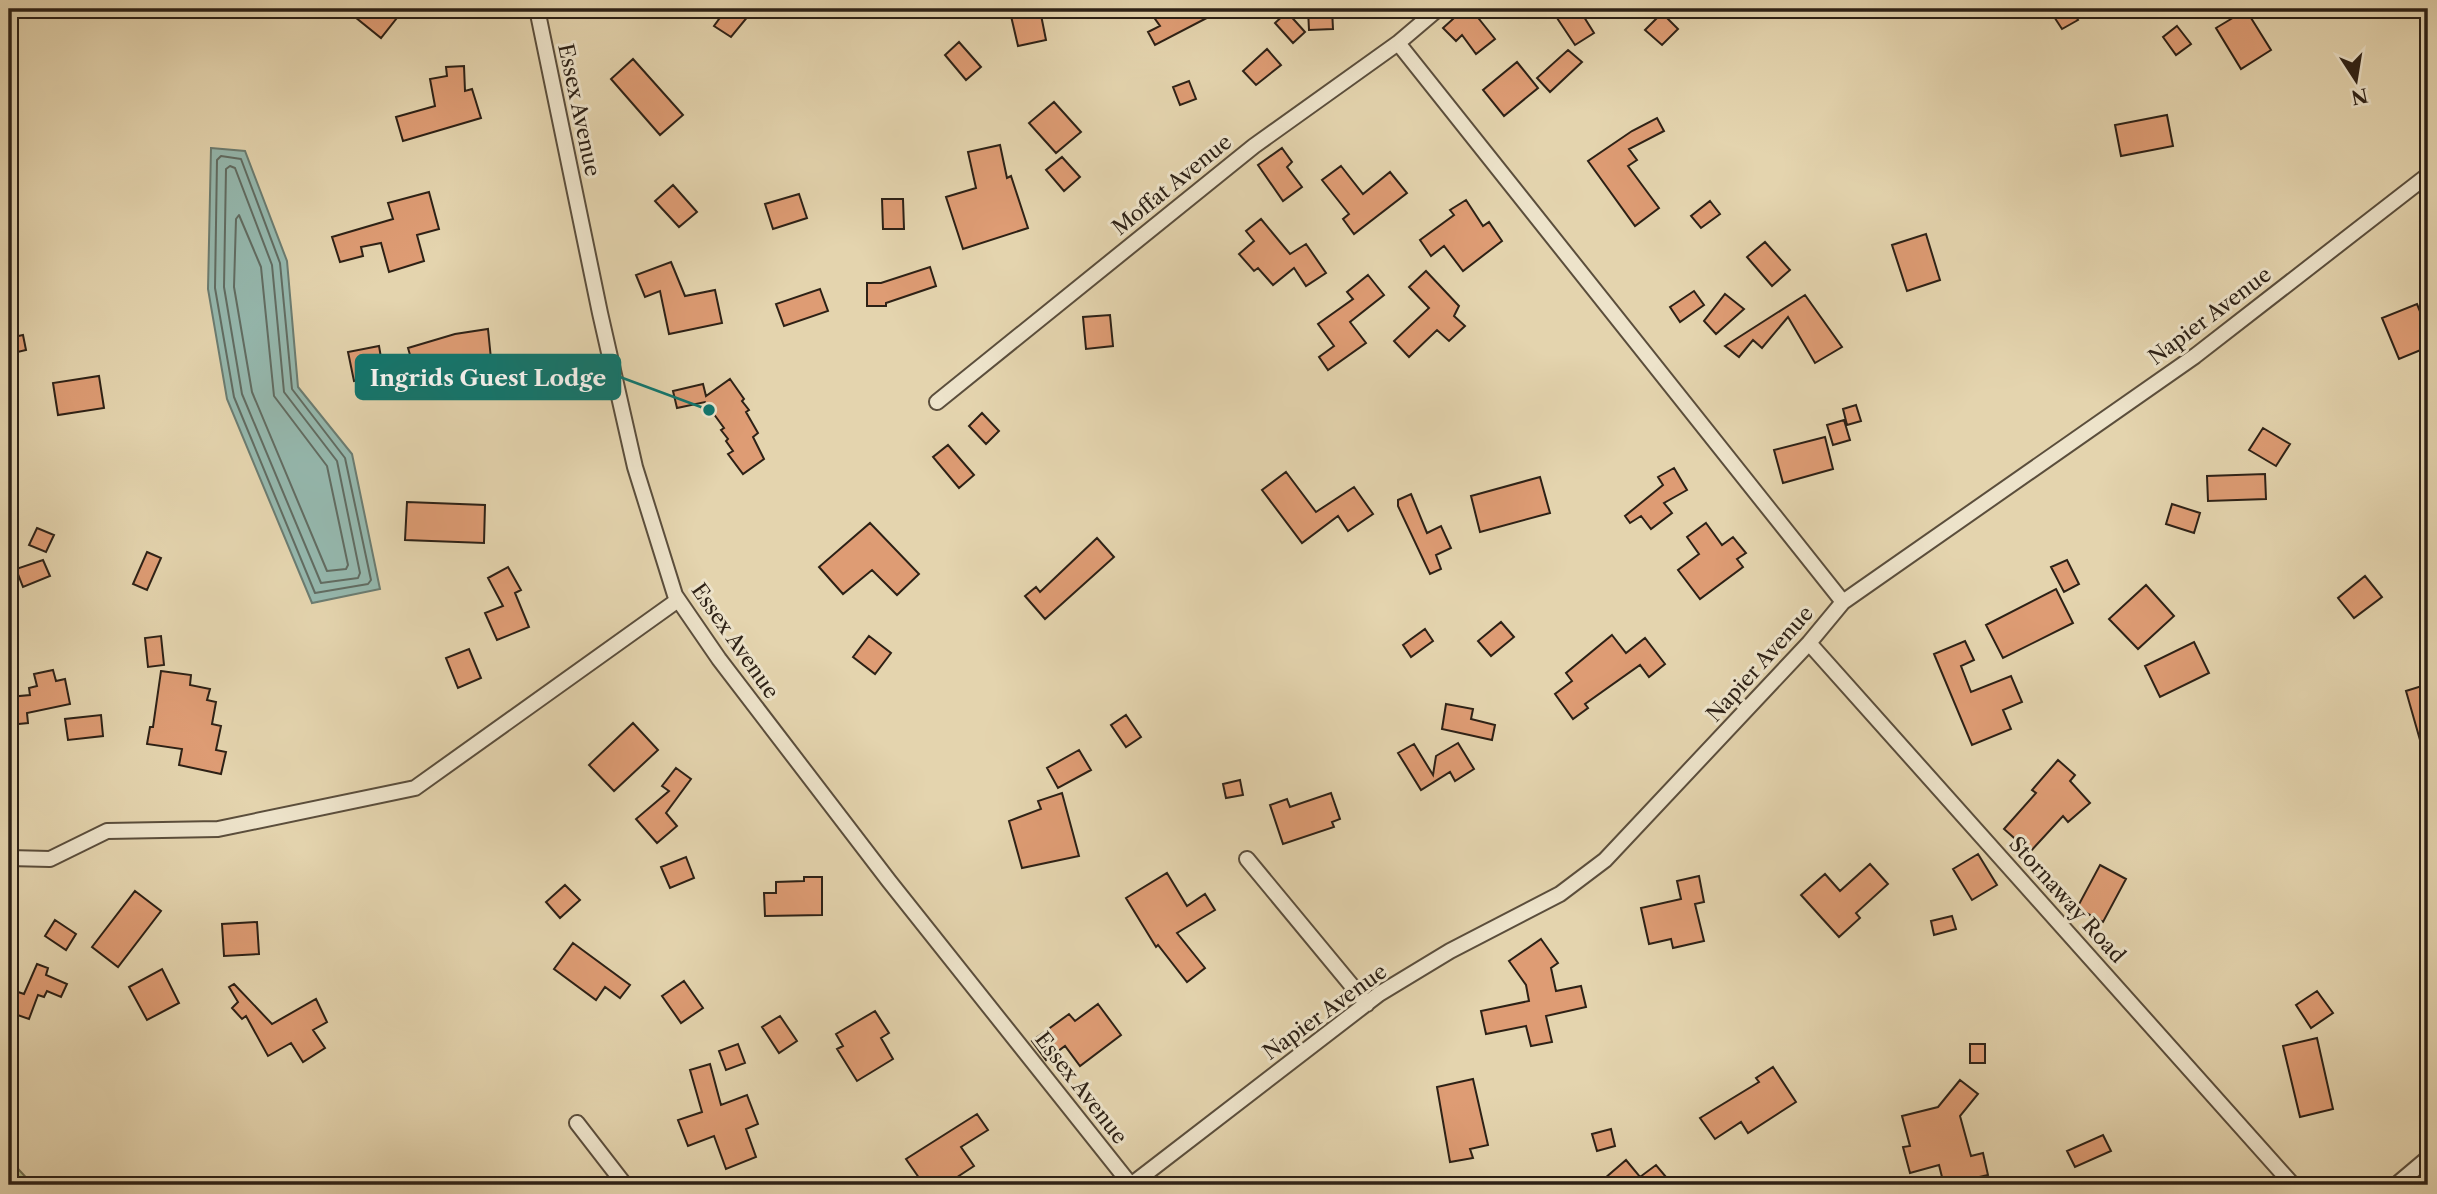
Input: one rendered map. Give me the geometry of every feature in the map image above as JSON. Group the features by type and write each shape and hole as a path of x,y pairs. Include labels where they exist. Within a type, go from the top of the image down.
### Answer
{"street":[{"name":"Essex Avenue","path":"537,9 635,467 678,600 726,669 881,870 1131,1185"},
{"name":"Moffat Avenue","path":"937,402 1254,146 1398,43 1438,9"},
{"path":"1398,43 1843,602"},
{"name":"Napier Avenue","path":"1131,1185 1367,1004 1450,951 1560,894 1605,860 1809,643 1843,602 2195,356 2428,175"},
{"path":"9,858 50,859 107,831 218,829 415,788 678,600"},
{"name":"Stornaway Road","path":"1809,643 2293,1185"},
{"path":"1247,859 1367,1004"},
{"path":"577,1122 625,1185"},
{"path":"2396,1185 2428,1158"}],"green space":[{"path":"9,1159 33,1185 9,1185"}],"water":[{"path":"211,148 245,151 287,261 298,387 352,454 380,589 312,603 227,399 208,289"}],"building":[{"path":"361,9 404,9 381,38 355,17"},
{"path":"703,9 754,9 731,37 714,26 719,19"},
{"path":"1148,9 1224,9 1155,45 1148,32 1160,26"},
{"path":"1308,9 1332,9 1333,29 1309,30"},
{"path":"1464,9 1471,9 1495,39 1476,54 1462,35 1456,41 1443,28"},
{"path":"1551,9 1579,9 1594,33 1575,45"},
{"path":"2049,9 2071,9 2078,20 2062,29"},
{"path":"1040,10 1046,40 1018,46 1011,16"},
{"path":"2246,10 2271,50 2241,69 2216,28"},
{"path":"1287,12 1305,32 1293,43 1275,23"},
{"path":"1662,13 1678,29 1662,45 1645,30"},
{"path":"2177,26 2191,44 2176,55 2163,37"},
{"path":"959,42 981,67 966,80 945,55"},
{"path":"1267,49 1281,65 1256,85 1243,71"},
{"path":"1568,50 1582,62 1550,92 1537,78"},
{"path":"633,59 683,115 660,135 611,79"},
{"path":"1517,62 1538,88 1504,116 1483,90"},
{"path":"464,66 465,91 472,89 481,118 403,141 396,117 435,106 430,79 447,76 446,67"},
{"path":"1189,81 1196,99 1180,105 1173,87"},
{"path":"1054,102 1081,132 1056,153 1029,123"},
{"path":"2167,115 2173,146 2121,156 2115,125"},
{"path":"1657,118 1664,131 1629,149 1637,160 1628,166 1659,208 1635,226 1588,161 1632,131"},
{"path":"1000,145 1007,178 1011,176 1028,228 963,249 946,197 976,188 968,152"},
{"path":"1282,148 1292,162 1287,167 1302,187 1283,201 1258,165"},
{"path":"1062,157 1080,177 1064,191 1046,170"},
{"path":"1341,166 1363,194 1390,172 1407,193 1354,234 1343,219 1349,214 1322,180"},
{"path":"673,185 697,212 679,227 655,201"},
{"path":"429,192 439,229 417,235 424,261 389,272 381,243 361,247 363,256 340,262 332,237 393,219 388,203"},
{"path":"799,194 807,218 773,229 765,204"},
{"path":"882,199 903,199 904,229 883,229"},
{"path":"1466,200 1483,226 1489,222 1502,241 1463,271 1444,246 1431,256 1420,240 1454,215 1450,210"},
{"path":"1710,201 1720,214 1701,228 1691,216"},
{"path":"1261,219 1290,254 1306,244 1326,273 1306,286 1294,268 1273,285 1258,268 1254,271 1239,254 1254,241 1246,231"},
{"path":"1926,234 1940,280 1907,291 1892,245"},
{"path":"1765,242 1790,270 1772,286 1747,257"},
{"path":"671,262 685,296 715,290 722,323 669,334 660,291 645,297 636,275"},
{"path":"930,267 936,286 886,303 886,306 867,306 867,283 881,283"},
{"path":"1426,271 1459,306 1454,316 1465,326 1449,341 1437,330 1409,357 1394,341 1429,308 1409,287"},
{"path":"1368,275 1384,295 1350,322 1366,343 1328,370 1319,357 1334,346 1318,324 1353,299 1347,292"},
{"path":"820,289 828,311 784,326 776,304"},
{"path":"1694,291 1704,305 1680,322 1670,307"},
{"path":"1725,294 1744,309 1716,334 1704,321"},
{"path":"1805,295 1842,347 1815,363 1788,317 1762,348 1753,340 1739,357 1725,346"},
{"path":"2417,304 2428,331 2428,347 2399,359 2382,318"},
{"path":"1110,315 1113,346 1086,349 1083,317"},
{"path":"488,329 492,369 460,373 458,361 415,372 408,348 455,334"},
{"path":"23,335 26,350 9,354 9,338"},
{"path":"379,346 384,375 354,381 348,352"},
{"path":"99,376 104,408 58,415 53,383"},
{"path":"730,379 749,410 746,412 758,433 753,437 764,459 743,474 728,454 733,451 721,430 724,428 705,402 677,408 673,391 703,384 706,396"},
{"path":"1856,405 1861,421 1847,425 1843,409"},
{"path":"982,413 999,431 986,444 969,426"},
{"path":"1844,420 1850,440 1833,445 1827,425"},
{"path":"2263,428 2290,444 2276,466 2249,450"},
{"path":"1825,437 1833,469 1783,483 1774,450"},
{"path":"948,445 974,475 959,488 933,457"},
{"path":"1674,468 1687,490 1664,503 1672,513 1651,529 1641,516 1630,523 1625,516 1663,485 1658,477"},
{"path":"1286,472 1316,512 1354,487 1373,514 1348,531 1338,516 1302,543 1262,490"},
{"path":"2265,474 2266,499 2208,501 2207,476"},
{"path":"1540,477 1550,513 1480,532 1471,496"},
{"path":"1411,494 1427,533 1441,526 1451,548 1436,555 1441,569 1430,574 1398,506 1398,500"},
{"path":"407,502 485,505 484,543 405,540"},
{"path":"2172,504 2200,513 2194,533 2166,524"},
{"path":"870,523 919,574 897,595 872,570 843,594 819,567"},
{"path":"1706,523 1722,545 1733,537 1746,553 1737,559 1743,567 1700,599 1678,570 1699,554 1687,537"},
{"path":"37,528 54,535 46,552 29,545"},
{"path":"1097,538 1114,557 1045,619 1025,596 1036,587 1040,592"},
{"path":"147,552 161,558 147,590 133,584"},
{"path":"43,560 50,576 23,587 16,569"},
{"path":"2067,560 2079,584 2064,592 2051,567"},
{"path":"508,567 521,590 515,593 529,627 497,640 485,613 503,606 488,578"},
{"path":"2365,576 2382,597 2354,618 2338,598"},
{"path":"2146,585 2174,616 2138,649 2109,619"},
{"path":"2056,589 2073,623 2003,658 1986,625"},
{"path":"1501,622 1514,637 1491,656 1478,641"},
{"path":"1425,629 1433,641 1411,657 1403,645"},
{"path":"1612,635 1626,653 1645,638 1665,664 1649,677 1640,665 1585,704 1588,708 1573,719 1555,694 1572,681 1566,673"},
{"path":"161,636 164,665 148,667 145,638"},
{"path":"869,636 891,653 875,674 853,657"},
{"path":"1965,641 1974,660 1961,666 1971,692 2011,676 2022,702 2003,710 2011,729 1972,745 1934,654"},
{"path":"2194,642 2209,673 2160,697 2145,666"},
{"path":"469,649 481,678 458,688 446,658"},
{"path":"53,670 56,681 65,679 70,704 27,713 28,723 9,725 9,697 30,695 29,688 37,686 34,674"},
{"path":"161,671 191,675 190,685 210,689 207,700 216,702 212,724 221,726 216,750 226,752 221,774 179,765 182,749 147,744 150,727 153,727"},
{"path":"2428,684 2428,754 2424,754 2406,691"},
{"path":"1446,704 1473,709 1471,719 1495,725 1492,740 1442,729"},
{"path":"101,715 103,736 68,740 65,719"},
{"path":"1126,715 1141,737 1126,747 1111,725"},
{"path":"633,723 658,750 614,791 589,765"},
{"path":"1458,743 1474,769 1455,781 1450,772 1421,790 1398,753 1414,744 1433,775 1436,756"},
{"path":"1079,750 1091,770 1058,788 1047,768"},
{"path":"2058,760 2075,775 2070,781 2090,803 2068,822 2063,816 2030,852 2004,829 2036,793 2032,790"},
{"path":"676,768 691,779 666,813 677,826 657,843 636,819 669,791 662,786"},
{"path":"1240,780 1243,795 1226,798 1223,784"},
{"path":"1062,793 1079,856 1022,868 1009,821 1041,809 1038,801"},
{"path":"1331,793 1340,819 1332,822 1334,827 1283,844 1270,805 1287,799 1290,807"},
{"path":"1978,854 1997,885 1972,900 1953,869"},
{"path":"686,857 694,878 670,888 661,867"},
{"path":"1870,864 1888,884 1856,913 1860,918 1839,937 1801,895 1825,874 1840,891"},
{"path":"2100,865 2126,879 2103,922 2077,908"},
{"path":"1167,873 1187,906 1205,894 1215,910 1177,933 1205,968 1187,982 1158,945 1156,947 1126,898"},
{"path":"1699,876 1704,902 1695,904 1704,941 1673,948 1671,939 1649,944 1641,908 1681,899 1677,881"},
{"path":"804,877 822,877 822,915 765,916 764,893 776,893 776,882 804,881"},
{"path":"565,885 580,900 560,918 546,902"},
{"path":"135,891 161,911 118,967 92,947"},
{"path":"1952,916 1956,929 1934,935 1931,921"},
{"path":"55,920 76,934 66,950 45,936"},
{"path":"257,922 259,954 224,956 222,924"},
{"path":"1541,939 1558,963 1551,968 1556,991 1581,986 1586,1007 1546,1016 1552,1042 1531,1046 1526,1026 1486,1034 1481,1011 1529,1001 1526,985 1509,961"},
{"path":"573,943 630,985 620,998 605,987 596,1000 554,969"},
{"path":"37,964 48,968 46,975 67,984 61,997 47,991 44,997 38,995 29,1019 9,1012 9,989 24,994"},
{"path":"162,969 179,1003 147,1020 129,987"},
{"path":"684,981 703,1008 681,1023 662,996"},
{"path":"234,984 272,1024 316,999 327,1022 313,1030 325,1048 303,1062 291,1043 268,1056 246,1016 242,1019 232,1008 238,1002 229,987"},
{"path":"2317,991 2333,1013 2311,1028 2296,1005"},
{"path":"1098,1004 1121,1035 1080,1066 1065,1046 1046,1060 1032,1041 1069,1014 1075,1021"},
{"path":"875,1011 889,1033 881,1038 893,1059 857,1081 837,1049 843,1046 836,1034"},
{"path":"780,1016 797,1041 779,1053 762,1027"},
{"path":"2317,1038 2333,1109 2300,1117 2283,1046"},
{"path":"738,1044 745,1063 726,1070 719,1051"},
{"path":"1970,1044 1985,1044 1985,1063 1970,1063"},
{"path":"710,1064 721,1105 747,1095 758,1124 746,1129 756,1157 726,1169 714,1136 688,1146 678,1120 702,1112 690,1070"},
{"path":"1773,1067 1796,1102 1748,1133 1741,1122 1715,1139 1700,1118 1759,1082 1756,1078"},
{"path":"1473,1079 1488,1145 1470,1149 1473,1158 1450,1162 1437,1087"},
{"path":"1960,1080 1978,1094 1960,1116 1971,1156 1983,1153 1988,1175 1944,1185 1939,1165 1910,1173 1903,1147 1910,1146 1902,1116 1938,1107"},
{"path":"977,1114 988,1130 961,1147 974,1166 945,1185 924,1185 906,1159"},
{"path":"1611,1129 1615,1146 1597,1151 1592,1134"},
{"path":"2103,1135 2111,1151 2075,1167 2067,1151"},
{"path":"1626,1160 1640,1177 1656,1165 1666,1177 1657,1185 1597,1185"}],"place":[{"name":"Ingrids Guest Lodge","path":"709,410"}]}
